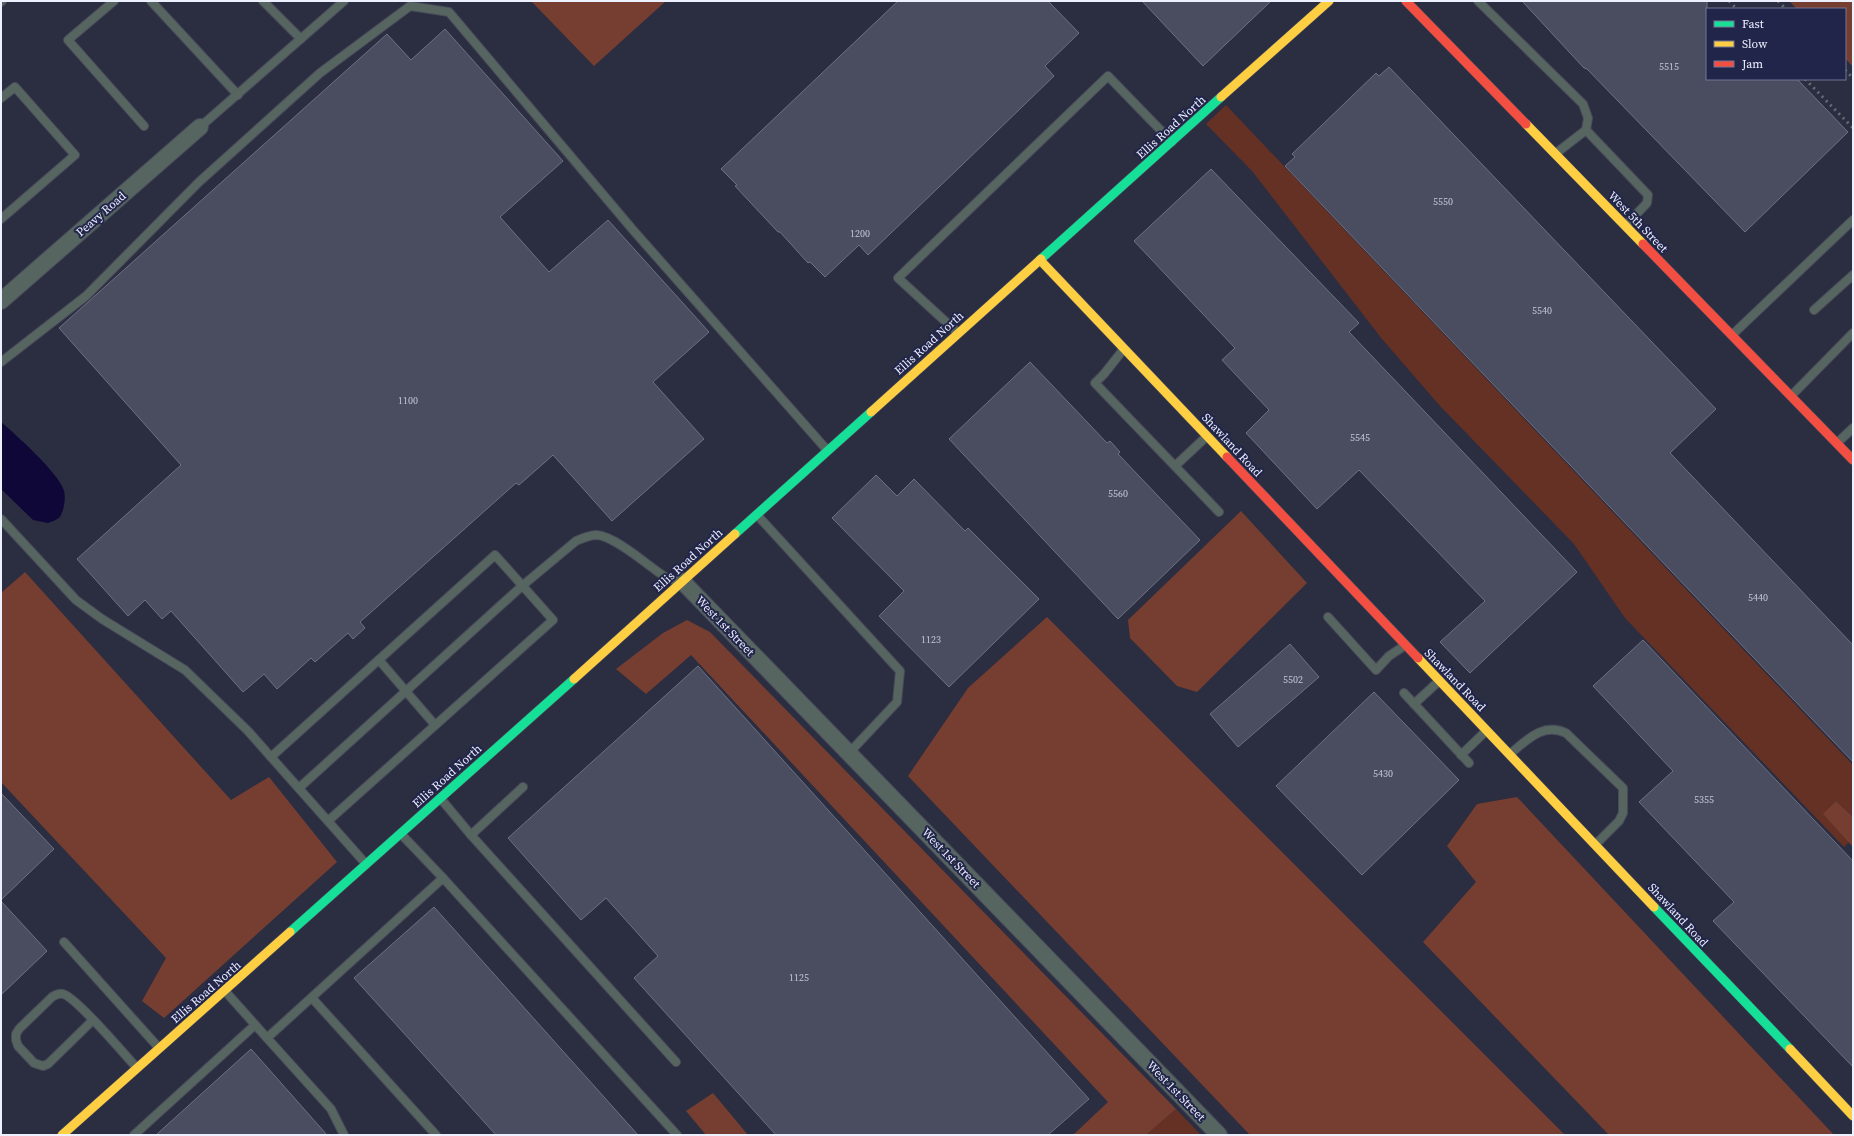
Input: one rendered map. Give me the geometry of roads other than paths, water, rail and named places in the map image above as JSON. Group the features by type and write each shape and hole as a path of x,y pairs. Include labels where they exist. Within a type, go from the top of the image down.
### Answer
{"street":[{"name":"Ellis Road North","path":"62,1135 441,799 1329,1"},
{"name":"West 5th Street","path":"1406,1 1853,460"},
{"name":"Peavy Road","path":"1,302 200,127"},
{"name":"Shawland Road","path":"1040,260 1404,645 1853,1116"},
{"name":"West 1st Street","path":"682,581 1219,1135"}],"lane":[{"path":"114,1 68,40 144,126"},
{"path":"151,1 238,95"},
{"path":"263,1 301,39"},
{"path":"200,127 344,1"},
{"path":"1478,1 1583,104 1588,118 1586,130 1555,154"},
{"path":"1,362 86,296 199,182 320,73 410,6 449,12 633,230 827,451"},
{"path":"958,333 898,278 1108,76 1172,142"},
{"path":"1,98 15,87 75,155 1,219"},
{"path":"1586,130 1648,195 1647,203 1625,225"},
{"path":"1732,336 1853,220"},
{"path":"1814,310 1853,275"},
{"path":"1790,396 1853,334"},
{"path":"1124,349 1104,374 1094,383 1219,512"},
{"path":"1837,443 1853,428"},
{"path":"1175,466 1206,436"},
{"path":"757,515 900,671 897,702 849,753"},
{"path":"1,519 76,600 102,619 185,670 248,731 366,865"},
{"path":"299,788 405,690 522,586 576,541 586,536 597,535 608,538 649,565 664,578 682,581"},
{"path":"271,756 495,555 553,620 328,821"},
{"path":"1328,617 1376,670 1404,645"},
{"path":"379,660 435,725"},
{"path":"1414,704 1439,681"},
{"path":"1404,693 1469,763"},
{"path":"1509,754 1529,738 1542,731 1556,728 1566,733 1622,788 1623,813 1619,821 1595,845"},
{"path":"1462,755 1487,731"},
{"path":"471,835 523,787"},
{"path":"441,799 471,835 676,1062"},
{"path":"401,834 443,878 677,1135"},
{"path":"267,1038 443,878"},
{"path":"64,942 159,1049"},
{"path":"225,991 331,1109 344,1135"},
{"path":"93,1020 48,1064 43,1066 34,1064 18,1046 16,1040 19,1029 57,994 68,996 93,1020 137,1068"},
{"path":"312,998 436,1135"},
{"path":"134,1135 255,1025"}],"railway":[{"path":"1729,1 1736,8"},
{"path":"1778,1 1785,8"},
{"path":"1846,71 1853,78"},
{"path":"1806,80 1853,128"}]}
